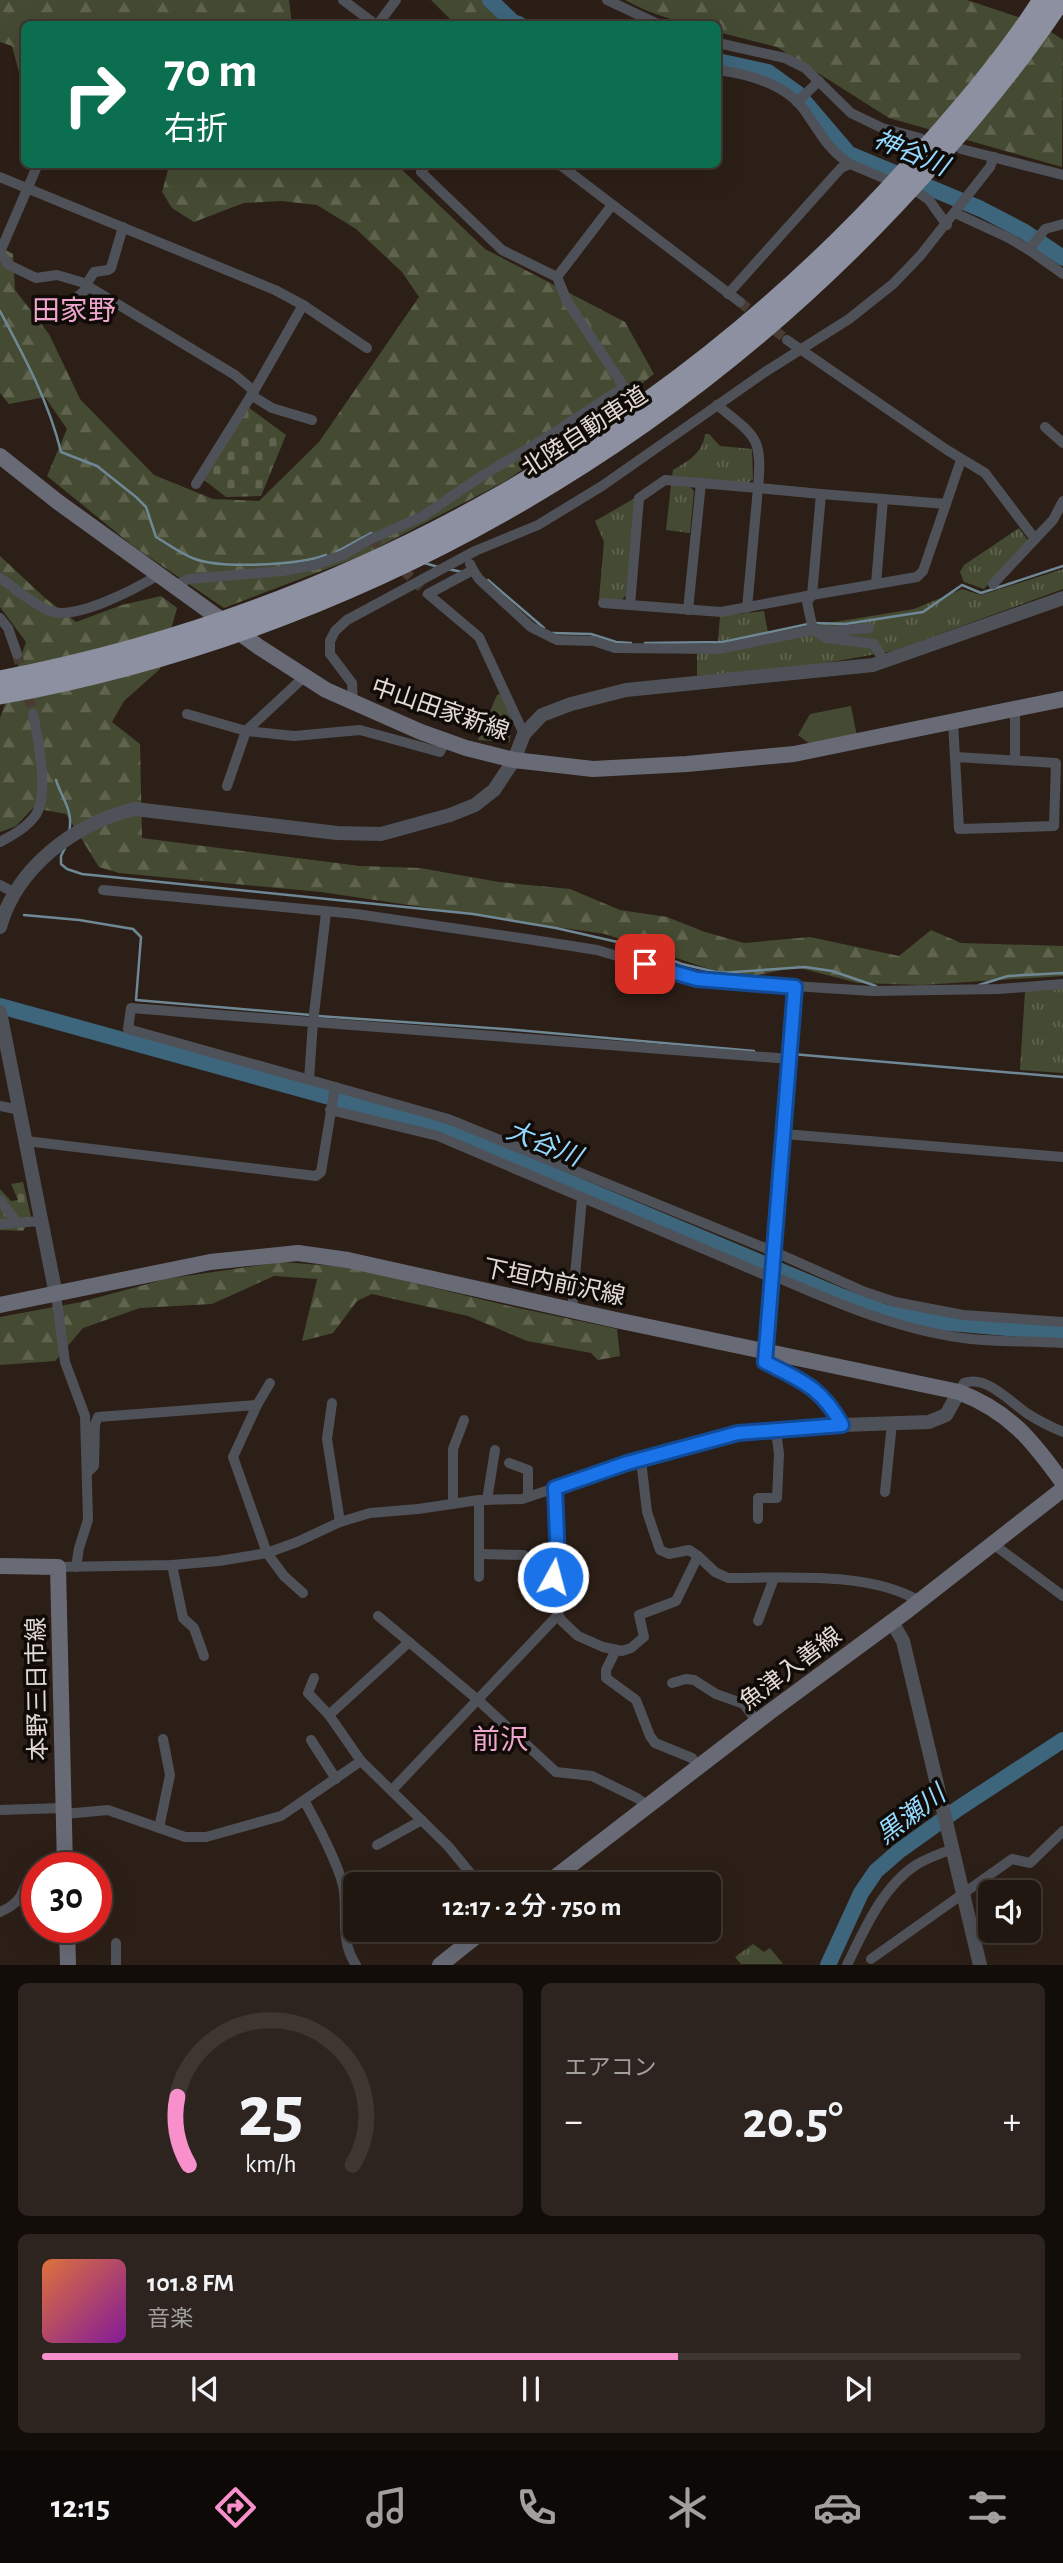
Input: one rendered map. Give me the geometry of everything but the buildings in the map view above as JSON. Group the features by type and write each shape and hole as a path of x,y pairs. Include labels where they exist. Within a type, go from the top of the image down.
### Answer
{"highway":[{"name":"北陸自動車道","path":"939,145 1042,0"},
{"name":"北陸自動車道","path":"0,695 94,675 223,638 343,592 475,528 590,461 648,423 707,378 813,288 939,145 1014,66 1061,0"},
{"name":"北陸自動車道","path":"0,680 116,653 213,624 338,577 396,551 479,508 580,449 691,370 896,194"}],"main road":[{"name":"中山田家新線","path":"0,456 58,502 258,647 304,677 354,704 445,741 514,760 593,769 794,754 1063,699"},
{"name":"下垣内前沢線","path":"0,1305 210,1262 298,1253 348,1260 959,1392 985,1402 1011,1421 1028,1437 1063,1483"},
{"name":"魚津入善線","path":"562,1872 1063,1489"},
{"path":"0,1566 58,1567"},
{"name":"本野三日市線","path":"58,1567 64,1811 61,1852"},
{"path":"446,1963 470,1942"},
{"path":"67,1943 68,1965"}],"street":[{"path":"343,0 372,21"},
{"path":"378,21 396,0"},
{"path":"607,0 652,21"},
{"path":"721,44 785,58 806,68 851,113 882,128 939,145 1063,174"},
{"path":"721,71 752,76 797,102 828,146 850,164 919,193 929,200 947,225"},
{"path":"797,102 819,81"},
{"path":"354,704 352,683 330,654 330,641 335,631 347,620 467,555 538,525 602,486 717,405 849,319 893,284 947,225 990,167 994,157"},
{"path":"728,294 841,168 850,164"},
{"path":"36,168 0,253 9,265 36,278 57,275 88,286 234,375 272,408 312,420"},
{"path":"175,585 189,579 282,571 315,565 343,555 424,516 483,475 624,387 568,300 558,277 502,250 422,168"},
{"path":"564,168 740,302"},
{"path":"0,177 275,290 303,305 367,348"},
{"path":"558,277 612,205"},
{"path":"956,212 1030,249 1063,274"},
{"path":"1030,249 1045,229 1063,224"},
{"path":"54,316 88,286 94,272 111,268 123,227"},
{"path":"196,484 303,305"},
{"path":"787,340 985,474 1035,539"},
{"path":"717,405 751,433 758,445 761,460 747,608"},
{"path":"1045,427 1063,443"},
{"path":"603,603 720,612 916,577 923,571 961,460"},
{"path":"629,605 639,498 665,480 946,504"},
{"path":"688,610 701,483"},
{"path":"821,494 812,595 807,602 813,630 826,638 874,644 884,661"},
{"path":"876,584 883,499"},
{"path":"993,584 1053,520 1063,502"},
{"path":"467,555 479,579 531,627 557,640 594,641 615,648 718,649 813,630 869,628"},
{"path":"473,570 428,594 479,637 524,734"},
{"path":"0,578 50,611 68,614 131,592 160,574"},
{"path":"0,927 6,905 32,871 60,842 111,814 135,809 337,833 381,834 450,815 475,805 494,790 514,760 524,734 542,715 571,704 626,690 873,665 1063,598"},
{"path":"0,618 8,628 17,654"},
{"path":"227,786 246,731 304,677"},
{"path":"1015,709 1015,760"},
{"path":"0,842 17,833 37,815 42,786 42,752 33,714"},
{"path":"187,714 246,731 294,736 360,730 440,752 445,741"},
{"path":"953,722 959,829 1054,825 1056,763 956,757"},
{"path":"0,885 15,893"},
{"path":"103,890 355,914 597,950 697,979 872,990 999,989 1063,984"},
{"path":"310,1080 313,1022 326,913"},
{"path":"795,987 765,1362 810,1385 830,1404 842,1425"},
{"path":"790,1059 131,1008 128,1030 447,1119 865,1292 963,1315 1063,1322"},
{"path":"0,1012 56,1295 65,1362 85,1416 88,1520 76,1567"},
{"path":"26,1142 316,1176 321,1172 335,1087"},
{"path":"0,1106 20,1110"},
{"path":"330,1110 438,1136 858,1311 970,1338 1063,1343"},
{"path":"784,1134 1063,1157"},
{"path":"572,1310 582,1198"},
{"path":"0,1200 17,1223"},
{"path":"0,1224 41,1221"},
{"path":"58,1567 219,1561 267,1553 340,1522 370,1513 528,1497 642,1460 738,1433 929,1422 946,1415 964,1383 971,1380 984,1383 1029,1415 1063,1432"},
{"path":"270,1383 233,1457 267,1553 284,1576 303,1592"},
{"path":"332,1403 327,1439 340,1522"},
{"path":"87,1473 94,1466 95,1424 98,1417 257,1405"},
{"path":"453,1503 453,1449 464,1420"},
{"path":"885,1492 891,1423"},
{"path":"758,1519 758,1498 777,1498 779,1454 776,1431"},
{"path":"479,1577 483,1500 495,1450"},
{"path":"642,1460 647,1512 660,1550 669,1553 689,1550 715,1572 728,1578 865,1581 909,1595 919,1601"},
{"path":"509,1463 528,1470 528,1497"},
{"path":"555,1488 558,1561 549,1593 558,1615 568,1629 578,1636 616,1650 631,1648 644,1637 639,1615 676,1601 698,1556"},
{"path":"993,1544 1063,1596"},
{"path":"479,1554 524,1555"},
{"path":"172,1564 183,1619 194,1629 204,1656"},
{"path":"758,1621 774,1578"},
{"path":"392,1790 558,1615"},
{"path":"378,1616 478,1700 556,1772 592,1776 648,1806"},
{"path":"892,1622 903,1642 980,1965"},
{"path":"329,1715 408,1642"},
{"path":"616,1650 606,1670 606,1678 636,1700 655,1742 692,1758 698,1768"},
{"path":"314,1678 309,1693 329,1715 361,1761 448,1846 469,1872"},
{"path":"672,1683 694,1680 716,1694 744,1704 757,1722"},
{"path":"159,1828 170,1775 163,1739"},
{"path":"311,1740 336,1779"},
{"path":"0,1810 108,1810 185,1837 206,1837 281,1816 361,1761"},
{"path":"305,1802 344,1889 345,1940 356,1965"},
{"path":"377,1844 422,1820"},
{"path":"860,1937 872,1962 1012,1859 1030,1863 1063,1831"},
{"path":"847,1965 877,1908 900,1878 950,1843"},
{"path":"0,1912 14,1905 21,1895"},
{"path":"116,1942 116,1965"}],"green space":[{"path":"0,0 289,0 292,21 21,21 20,76 12,46 0,42"},
{"path":"431,0 494,0 510,21 452,21"},
{"path":"625,0 967,0 1039,24 1063,40 1062,167 889,118 777,47 721,33 721,21 683,21 648,11"},
{"path":"166,168 400,168 485,249 625,322 654,374 590,424 504,482 361,556 224,608 133,546 47,476 67,429 45,397 9,404 0,393 0,247 13,254 15,290 49,334 80,399 154,475 213,499 259,501 319,442 419,297 402,272 356,229 317,205 281,201 244,203 194,222 172,208 162,192 168,170"},
{"path":"248,407 286,435 261,496 226,497 204,480"},
{"path":"705,434 709,434 720,446 752,449 753,479 748,483 672,476 673,470 698,451"},
{"path":"671,485 690,487 694,491 690,533 666,530"},
{"path":"635,498 626,595 621,601 599,599 604,542 595,521"},
{"path":"1019,528 1029,542 984,589 964,582 960,572 964,565"},
{"path":"0,556 45,598 76,622 122,605 161,596 177,608 160,669 124,701 112,722 140,744 142,838 360,866 420,868 499,882 570,889 620,910 667,917 744,943 810,937 899,956 931,930 961,943 1063,946 1063,976 922,985 858,983 796,967 739,979 605,934 321,892 119,873 99,867 66,814 33,808 16,826 0,832 0,718 26,642 0,607"},
{"path":"1063,569 1063,589 893,651 804,667 697,676 697,646 718,642 720,616 764,611 768,633 914,609 962,589 981,595"},
{"path":"502,693 511,716 510,742 478,740 497,695"},
{"path":"851,706 857,736 810,744 798,735 810,714"},
{"path":"1063,988 1063,1073 1020,1070 1025,991"},
{"path":"23,1182 31,1217 23,1231 0,1230 0,1189 11,1201 18,1200 11,1184"},
{"path":"281,1262 348,1267 617,1329 620,1356 598,1360 591,1353 527,1341 468,1316 372,1294 357,1301 333,1333 302,1341 317,1279 274,1276 212,1304 140,1308 83,1328 55,1361 0,1365 0,1317 81,1302 166,1279"},
{"path":"753,1944 764,1952 770,1948 783,1964 741,1964 735,1957"}],"waterway":[{"name":"神谷川","path":"490,0 512,21"},
{"name":"神谷川","path":"721,62 768,72 797,93 849,154 981,209 1025,232 1063,258"},
{"path":"0,311 43,397 61,452 97,466 136,497 146,507 156,537 190,557 223,564 280,563 326,555"},
{"path":"336,552 373,534"},
{"path":"421,562 438,567"},
{"path":"815,623 845,624 923,612 962,585 981,593 1063,566"},
{"path":"448,569 462,572"},
{"path":"488,580 544,628"},
{"path":"645,643 723,642 808,624"},
{"path":"552,633 591,634 616,642 631,643"},
{"path":"56,780 69,811 69,832"},
{"path":"65,848 61,864 82,874 473,914 556,928 635,946 682,964 720,973 805,967 832,971 876,986"},
{"path":"24,915 133,929 141,937 136,1000 311,1015"},
{"path":"979,985 1008,976 1063,973"},
{"name":"大谷川","path":"0,1006 402,1117 464,1138 884,1312 938,1322 1063,1333"},
{"path":"318,1016 754,1051"},
{"path":"792,1054 1063,1077"},
{"name":"黒瀬川","path":"828,1965 861,1893 876,1871 959,1808 1063,1740"}],"tunnel":[{"path":"740,302 787,340"},
{"path":"371,539 428,594"},
{"path":"17,654 33,714"}],"district":[{"name":"田家野","path":"74,312"},
{"name":"前沢","path":"500,1741"}],"route":[{"path":"553,1577 558,1561 555,1488 627,1463 738,1433 842,1425 830,1404 810,1385 765,1362 795,987 697,979 645,964"}]}
